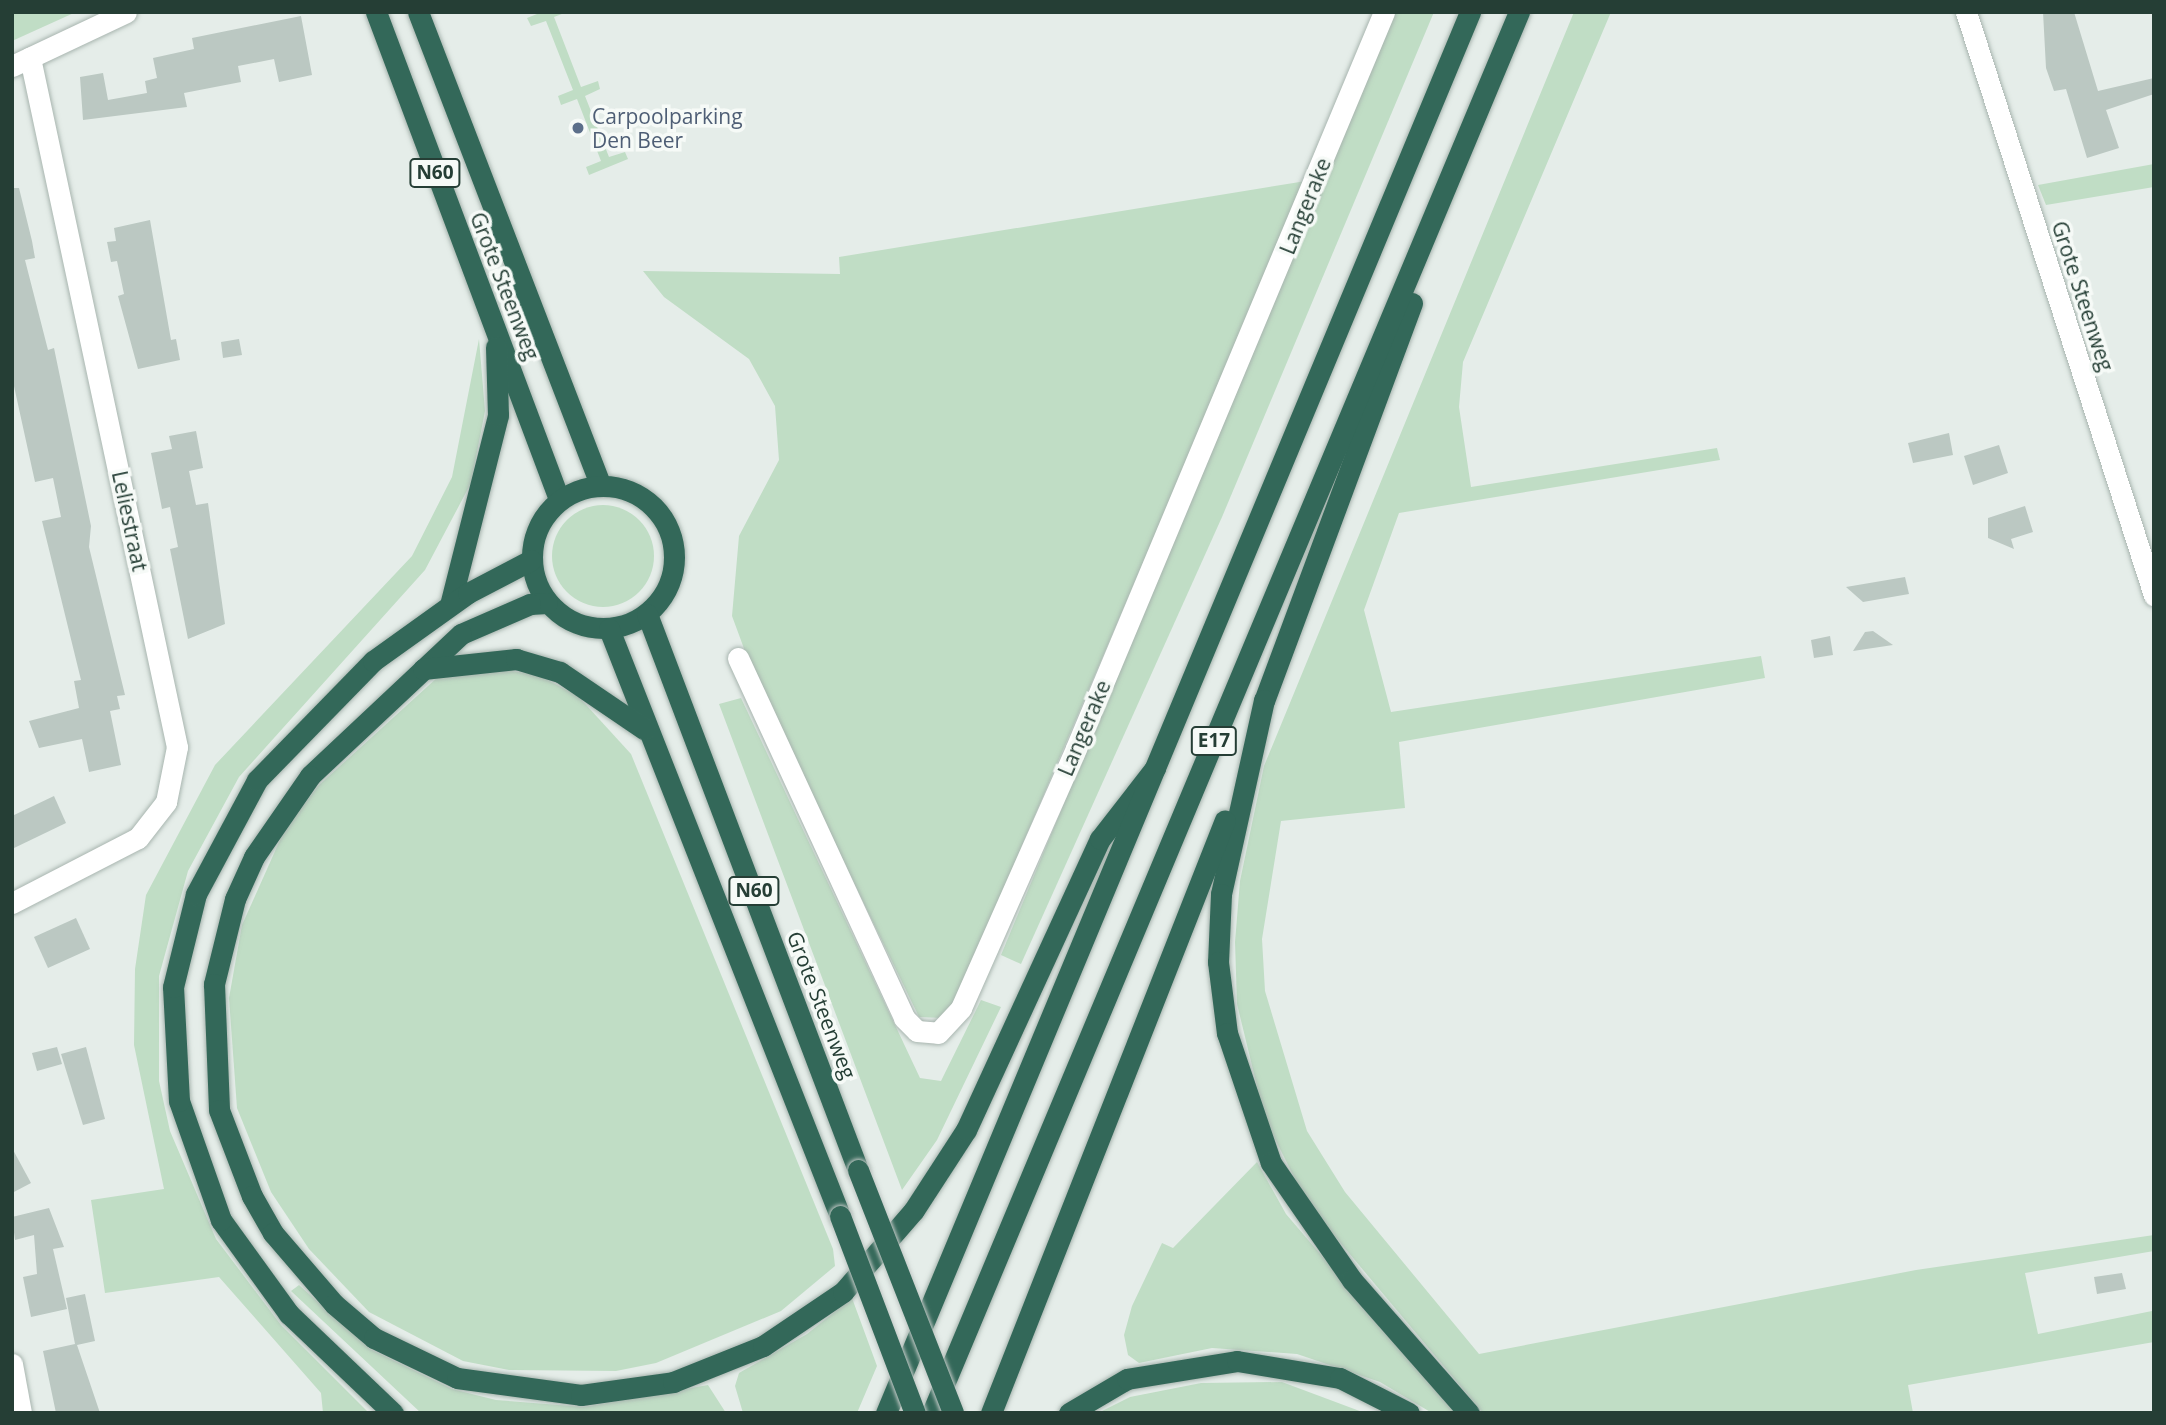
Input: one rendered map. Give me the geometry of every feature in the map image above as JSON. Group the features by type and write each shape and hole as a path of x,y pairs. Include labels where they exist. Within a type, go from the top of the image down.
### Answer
{"highway":[{"name":"Grote Steenweg","path":"376,12 559,499"},
{"name":"Grote Steenweg","path":"418,12 600,484"},
{"name":"E17","path":"886,1413 1470,12"},
{"name":"E17","path":"932,1413 1519,12"},
{"path":"991,1413 1243,776 1318,545 1495,69"},
{"path":"450,605 498,415 495,328"},
{"path":"547,603 531,559 538,526 559,499 600,484 630,489 654,505 671,530 676,561 667,590 647,614 609,629 586,627 547,603 530,604 461,634 310,776 254,857 235,899 214,984 213,1065 233,1152 252,1196 299,1266 374,1338 457,1378 498,1388 580,1395 673,1382 763,1346 843,1292 914,1210 966,1130 1100,839 1155,768"},
{"path":"393,1413 289,1314 221,1220 180,1101 173,987 196,894 257,780 373,661 450,605 531,559"},
{"name":"Grote Steenweg","path":"647,614 953,1413"},
{"name":"N60","path":"609,629 645,729 840,1216 915,1413"},
{"path":"423,669 516,659 560,672 645,729"},
{"path":"1243,776 1221,894 1218,962 1227,1033 1246,1098 1271,1163 1305,1216 1469,1413"},
{"path":"1069,1413 1127,1379 1237,1361 1288,1365 1340,1378 1409,1413"}],"street":[{"path":"21,62 126,12"},
{"path":"106,23 137,12"},
{"name":"Langerake","path":"738,658 904,1018 917,1031 938,1033 961,1008 1076,748 1384,12"},
{"name":"Grote Steenweg","path":"1966,12 2154,595"},
{"name":"Leliestraat","path":"12,903 138,838 166,802 177,747 21,62"},
{"path":"12,1364 21,1413"}],"green space":[{"path":"12,12 76,12 12,41"},
{"path":"542,12 567,12 554,17 581,87 598,81 600,89 585,96 609,157 625,152 628,159 589,175 586,167 601,161 577,99 561,105 558,96 573,90 546,21 531,26 527,18"},
{"path":"1393,12 1434,12 1222,517 1021,964 1001,955"},
{"path":"1574,12 1611,12 1463,362 1459,407 1471,487 1717,448 1720,460 1399,513 1364,610 1391,712 1761,656 1765,678 1399,742 1405,808 1281,821 1262,939 1265,991 1307,1131 1345,1192 1479,1354 1916,1270 2154,1235 2154,1251 2025,1273 2038,1334 2152,1311 2154,1342 1908,1385 1913,1413 1483,1413 1307,1203 1265,1119 1237,1004 1235,942 1240,881 1264,766"},
{"path":"2154,164 2154,187 2046,205 2038,185"},
{"path":"1306,181 956,1000 943,1018 919,1017 756,681 732,616 739,536 779,460 775,406 749,359 664,297 643,271 840,274 839,257"},
{"path":"479,339 485,411 471,483 425,570 239,777 188,871 159,976 159,1081 170,1131 216,1239 281,1325 369,1413 323,1413 321,1393 219,1277 105,1293 91,1200 164,1189 134,1045 135,969 146,895 215,765 412,556 452,477"},
{"path":"603,505 623,509 639,520 650,536 654,556 650,576 639,592 623,603 603,607 583,603 567,592 556,576 552,556 556,536 567,520 583,509"},
{"path":"498,669 538,675 578,696 631,754 833,1249 835,1266 781,1311 656,1363 616,1371 509,1370 463,1361 369,1312 309,1249 271,1192 237,1108 229,998 242,925 284,831 318,786 439,676"},
{"path":"741,698 920,1078 941,1081 981,1000 1001,1007 937,1140 902,1190 719,704"},
{"path":"1257,1162 1286,1214 1456,1413 1432,1413 1380,1382 1297,1354 1212,1348 1139,1363 1128,1355 1124,1335 1132,1306 1162,1243 1173,1248"},
{"path":"299,1285 370,1349 452,1389 496,1400 584,1407 708,1385 726,1413 421,1413 291,1291"},
{"path":"852,1298 877,1366 857,1413 743,1413 735,1386 739,1373 807,1334"},
{"path":"1282,1382 1365,1413 1098,1413 1130,1397 1201,1383"}],"building":[{"path":"2043,12 2074,12 2098,91 2154,78 2154,94 2106,110 2119,148 2087,158 2066,89 2054,91 2046,68"},
{"path":"301,16 312,75 279,82 274,59 238,66 241,82 184,93 187,107 83,120 80,77 103,73 108,100 147,93 145,81 157,78 153,58 194,49 192,38"},
{"path":"12,188 19,188 32,241 35,258 25,260 48,350 54,348 91,526 89,547 125,695 117,696 120,709 110,711 121,765 89,772 82,739 39,748 29,721 79,708 74,681 81,680 42,521 61,517 53,478 35,482 12,377"},
{"path":"150,220 171,340 176,339 180,360 138,369 118,296 124,294 117,261 111,262 107,242 116,241 114,228"},
{"path":"239,339 242,355 223,358 221,342"},
{"path":"196,431 203,468 189,471 196,505 208,503 225,624 188,639 170,549 178,547 170,507 162,509 151,453 172,449 169,436"},
{"path":"1949,433 1953,455 1913,463 1908,443"},
{"path":"1999,445 2008,473 1973,485 1964,456"},
{"path":"2025,506 2033,532 2011,539 2014,549 1988,538 1988,518"},
{"path":"1905,577 1909,594 1863,602 1846,587"},
{"path":"1873,631 1893,645 1853,651 1865,632"},
{"path":"1830,636 1833,655 1814,658 1811,640"},
{"path":"54,796 66,823 12,849 12,816"},
{"path":"76,918 90,949 48,968 34,937"},
{"path":"57,1047 62,1064 37,1071 32,1053"},
{"path":"86,1047 105,1119 83,1125 61,1054"},
{"path":"12,1148 31,1183 12,1193"},
{"path":"49,1208 64,1247 53,1249 67,1309 31,1317 23,1277 37,1274 34,1235 15,1240 12,1217"},
{"path":"2122,1273 2126,1289 2097,1294 2094,1277"},
{"path":"85,1294 95,1341 77,1345 100,1413 56,1413 43,1351 75,1344 66,1298"}],"place":[{"name":"Carpoolparking Den Beer","path":"578,128"}]}
